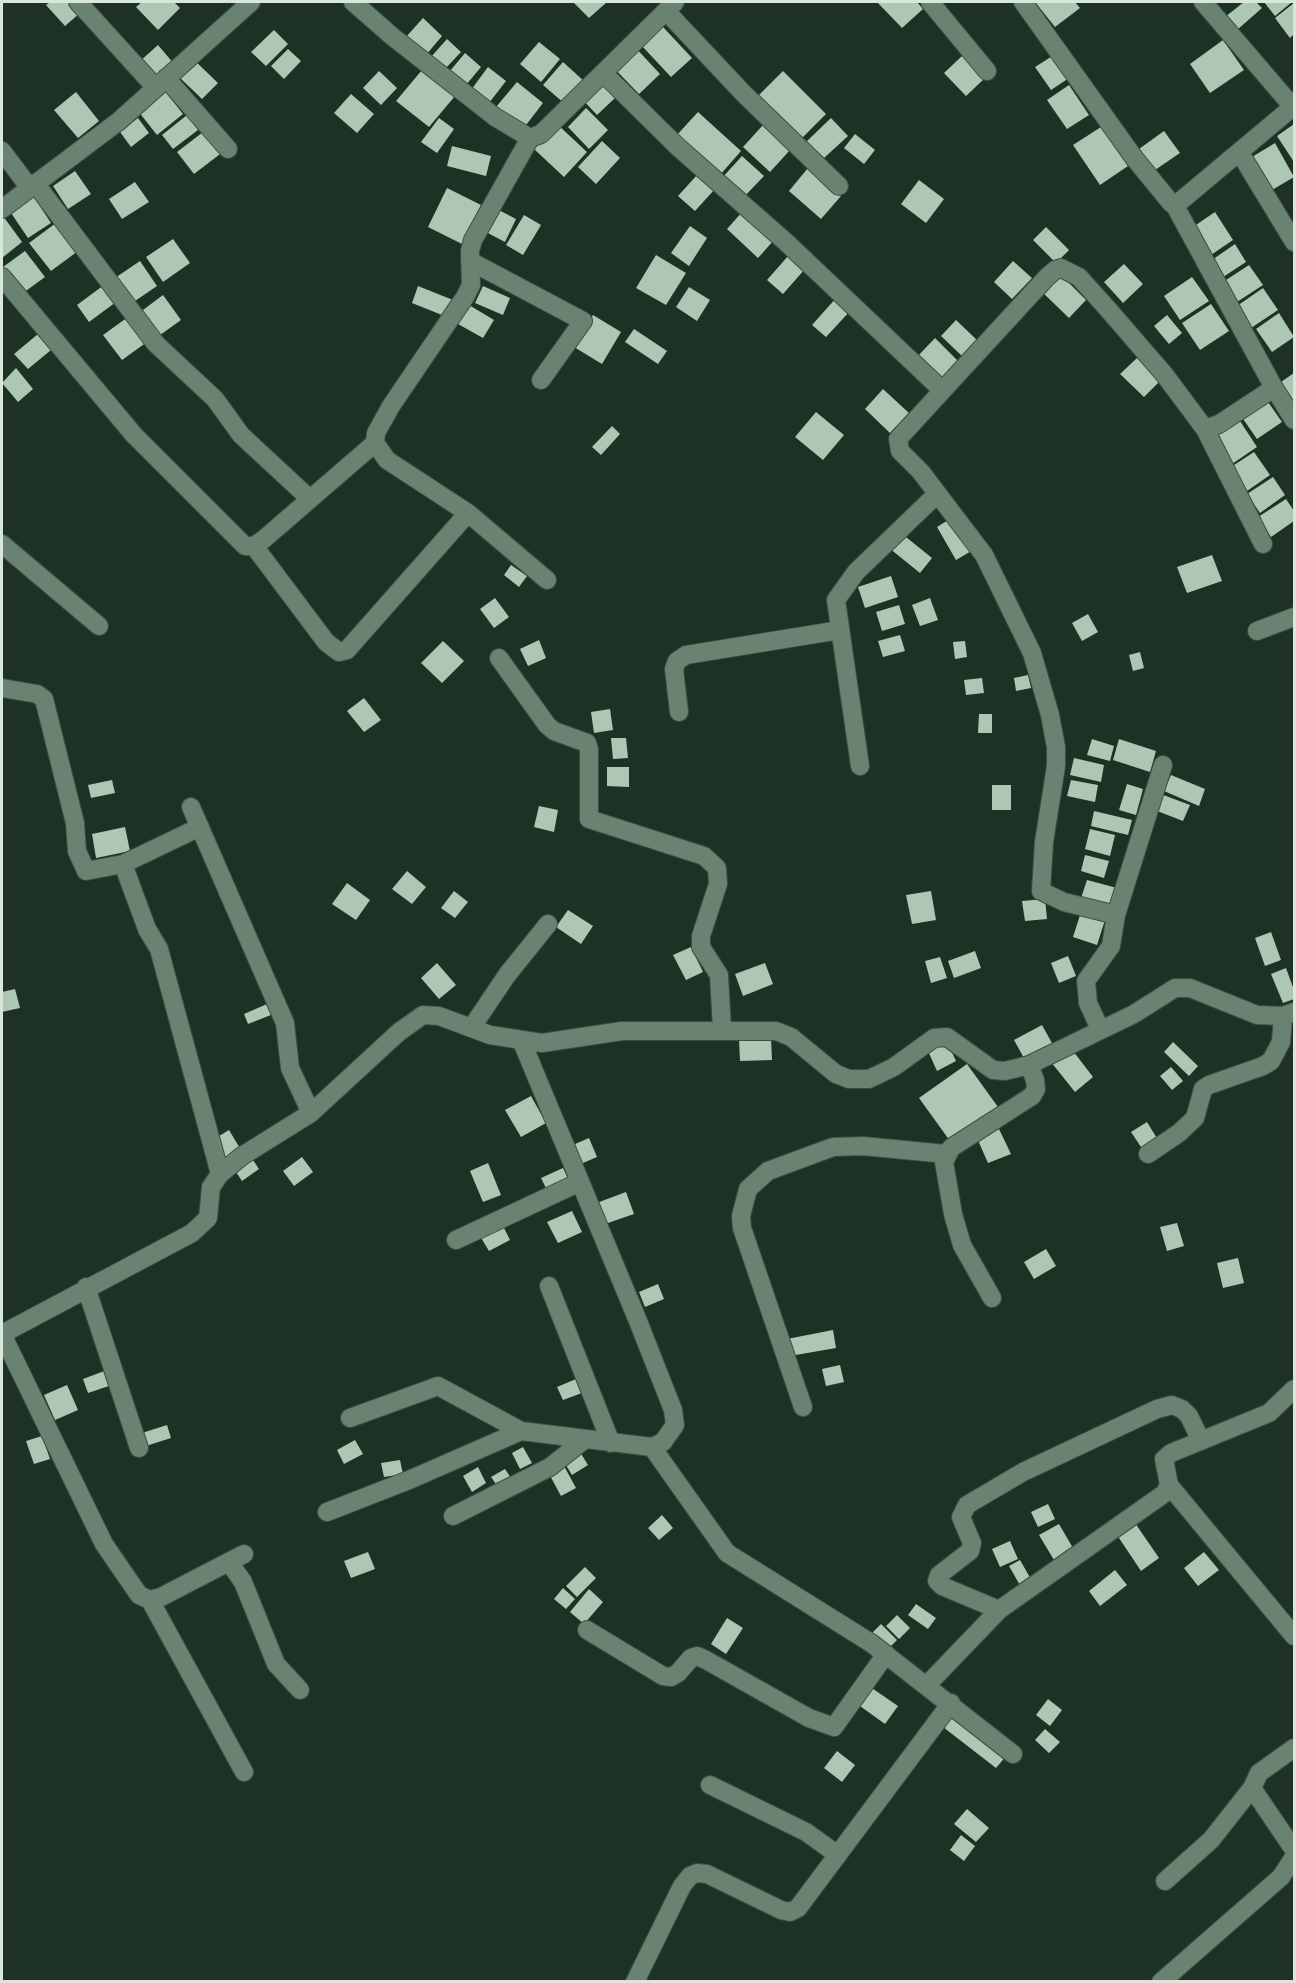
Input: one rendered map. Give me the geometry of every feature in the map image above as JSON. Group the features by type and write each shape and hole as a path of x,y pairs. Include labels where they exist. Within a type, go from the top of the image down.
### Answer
{"street":[{"path":"78,2 228,149"},
{"path":"2,209 119,121 251,2"},
{"path":"353,2 393,37 495,117 530,138"},
{"path":"930,2 987,71"},
{"path":"1023,2 1135,159 1167,199 1174,204 1274,388 1294,420"},
{"path":"1174,204 1240,153 1252,139 1294,106 1203,2"},
{"path":"547,580 468,513 387,460 375,443 376,433 391,406 465,297 471,285 470,261 473,240 530,138 541,134 670,6 744,94 839,186"},
{"path":"603,73 679,148 788,243 942,390"},
{"path":"2,151 32,185 156,344 215,399 241,435 310,499"},
{"path":"1240,153 1294,242"},
{"path":"470,261 583,321 541,380"},
{"path":"1116,915 1064,902 1041,891 1044,842 1056,766 1050,715 1032,653 1004,591 972,536 897,445 904,432 942,390 1047,277 1054,270 1061,268 1079,277 1106,307 1164,374 1205,429 1263,544"},
{"path":"2,277 134,435 245,546 254,546 375,443"},
{"path":"1205,429 1219,424 1274,388"},
{"path":"860,766 836,600 843,588 936,495"},
{"path":"254,546 326,642 339,652 346,650 468,513"},
{"path":"2,544 99,626"},
{"path":"1257,631 1294,617"},
{"path":"679,712 674,669 677,661 686,655 840,630"},
{"path":"499,658 547,725 554,731 587,743 589,749 589,819 704,856 717,868 718,884 701,936 701,947 719,975 722,1030"},
{"path":"2,688 37,694 44,699 75,823 77,851 86,871 123,864 200,827"},
{"path":"1100,1029 1088,1003 1084,987 1111,946 1116,915 1163,765"},
{"path":"191,807 285,1023 290,1068 311,1113"},
{"path":"123,864 147,929 159,949 219,1174"},
{"path":"471,1027 507,975 548,924"},
{"path":"244,1772 150,1600 140,1595 129,1584 104,1544 2,1334 86,1287 192,1233 208,1218 211,1186 219,1174 242,1156 311,1113 399,1032 423,1015 439,1016 490,1035 522,1042 542,1043 622,1031 776,1031 791,1036 836,1074 849,1079 868,1079 887,1072 934,1038 947,1037 993,1070 1005,1071 1029,1065 1134,1014 1156,997 1175,988 1191,988 1257,1015 1289,1014 1281,1042 1271,1061 1203,1089 1195,1118 1179,1133 1148,1154"},
{"path":"350,1418 438,1386 521,1431 652,1448 663,1442 675,1425 673,1410 522,1042"},
{"path":"992,1298 971,1263 959,1235 947,1186 944,1162 946,1154 960,1142 1032,1096 1036,1089 1029,1065"},
{"path":"803,1407 742,1228 741,1216 748,1189 768,1171 833,1147 863,1146 946,1154"},
{"path":"456,1240 580,1182"},
{"path":"549,1286 610,1443"},
{"path":"86,1287 139,1448"},
{"path":"1294,1389 1269,1413 1171,1453 1164,1459 1169,1485 1294,1636"},
{"path":"999,1610 942,1586 937,1581 939,1575 970,1551 972,1543 961,1517 967,1505 1023,1472 1157,1409 1172,1405 1182,1409 1189,1416 1201,1441"},
{"path":"327,1512 521,1431"},
{"path":"453,1516 550,1467 584,1440"},
{"path":"652,1448 727,1553 886,1654 1013,1754"},
{"path":"927,1685 999,1610 1165,1493 1169,1485"},
{"path":"150,1600 161,1597 237,1558 243,1582 276,1664 300,1690"},
{"path":"587,1630 663,1676 671,1677 678,1673 691,1658 698,1656 706,1659 828,1726 839,1723 886,1654"},
{"path":"635,1982 682,1886 690,1876 697,1873 707,1874 790,1912 805,1901 951,1703"},
{"path":"1165,1881 1211,1840 1252,1788 1259,1773 1294,1748"},
{"path":"710,1785 806,1832 838,1855"},
{"path":"1252,1788 1294,1850"},
{"path":"1161,1982 1281,1877 1294,1857"}],"building":[{"path":"50,2 70,2 80,13 65,26 46,5"},
{"path":"142,2 174,2 180,8 158,30 136,7"},
{"path":"573,2 607,2 589,18"},
{"path":"877,2 917,2 923,9 902,28"},
{"path":"1035,2 1075,2 1080,8 1055,27"},
{"path":"1244,2 1256,2 1262,8 1237,30 1225,17"},
{"path":"1264,2 1292,2 1275,16"},
{"path":"1294,3 1294,34 1290,38 1275,18"},
{"path":"423,18 442,36 426,55 406,37"},
{"path":"663,27 692,58 671,77 642,46"},
{"path":"274,30 288,44 266,66 251,52"},
{"path":"447,39 461,52 444,70 431,57"},
{"path":"1223,40 1244,70 1210,93 1190,64"},
{"path":"539,42 560,59 541,82 520,64"},
{"path":"158,45 175,65 156,82 139,62"},
{"path":"634,46 660,74 639,94 612,66"},
{"path":"288,49 301,61 284,79 271,66"},
{"path":"465,53 481,67 466,85 450,71"},
{"path":"1054,55 1069,78 1051,90 1035,67"},
{"path":"962,56 984,79 966,96 944,73"},
{"path":"192,58 218,83 202,99 176,74"},
{"path":"563,62 585,82 565,104 543,85"},
{"path":"488,67 506,81 489,103 471,90"},
{"path":"422,70 455,96 429,127 396,101"},
{"path":"379,71 397,88 381,105 363,88"},
{"path":"783,71 826,114 801,139 758,96"},
{"path":"517,82 543,103 523,129 496,107"},
{"path":"602,83 615,98 597,115 583,100"},
{"path":"1069,85 1089,115 1067,129 1047,100"},
{"path":"164,90 183,114 157,135 138,111"},
{"path":"76,92 99,121 78,138 54,110"},
{"path":"351,94 374,114 357,133 334,113"},
{"path":"586,108 608,130 589,149 568,127"},
{"path":"698,112 741,151 720,175 676,136"},
{"path":"187,115 198,130 173,149 162,135"},
{"path":"138,118 149,133 131,147 120,132"},
{"path":"439,118 454,129 437,153 421,142"},
{"path":"831,118 848,136 823,159 806,142"},
{"path":"557,124 587,152 564,177 534,149"},
{"path":"1294,124 1294,162 1277,136"},
{"path":"763,125 790,150 770,172 743,147"},
{"path":"1101,127 1128,166 1100,185 1073,145"},
{"path":"207,129 224,151 194,174 177,152"},
{"path":"1164,131 1180,153 1155,170 1139,149"},
{"path":"855,134 875,150 864,164 844,148"},
{"path":"602,141 620,158 596,184 578,167"},
{"path":"1275,143 1294,177 1272,190 1252,157"},
{"path":"452,146 491,156 486,176 447,166"},
{"path":"742,156 764,176 742,199 721,179"},
{"path":"808,168 841,196 821,219 789,191"},
{"path":"75,171 91,194 68,209 53,186"},
{"path":"697,175 714,190 695,211 678,196"},
{"path":"919,180 944,199 926,223 901,204"},
{"path":"135,182 149,202 122,219 109,199"},
{"path":"447,188 481,205 462,244 428,227"},
{"path":"32,194 51,223 28,238 9,210"},
{"path":"493,207 516,219 505,242 482,230"},
{"path":"743,211 774,240 758,258 727,229"},
{"path":"1215,212 1233,240 1208,257 1190,229"},
{"path":"524,215 541,225 523,255 506,245"},
{"path":"2,217 22,242 2,258"},
{"path":"56,223 78,251 51,271 29,243"},
{"path":"690,226 707,238 689,266 671,253"},
{"path":"1046,227 1069,250 1056,263 1033,240"},
{"path":"173,239 190,263 163,282 146,257"},
{"path":"1235,244 1246,262 1223,277 1212,260"},
{"path":"25,251 45,277 23,293 3,267"},
{"path":"656,255 686,273 666,305 636,288"},
{"path":"789,255 805,269 783,294 767,280"},
{"path":"140,261 157,286 132,303 115,278"},
{"path":"1013,261 1032,278 1012,299 994,282"},
{"path":"1124,264 1143,284 1123,303 1104,282"},
{"path":"1249,265 1263,285 1237,302 1223,282"},
{"path":"1058,272 1086,300 1069,318 1040,290"},
{"path":"1192,277 1209,301 1180,320 1164,296"},
{"path":"104,285 116,302 89,322 77,305"},
{"path":"418,286 453,300 447,317 412,303"},
{"path":"483,286 510,298 503,315 475,303"},
{"path":"689,287 710,300 697,321 676,307"},
{"path":"1263,288 1278,310 1251,328 1237,306"},
{"path":"163,295 181,320 156,338 139,313"},
{"path":"837,297 851,310 826,337 812,325"},
{"path":"1211,304 1229,331 1200,350 1182,323"},
{"path":"469,305 494,320 483,338 458,324"},
{"path":"1279,313 1294,337 1272,352 1256,329"},
{"path":"593,315 621,332 602,364 574,347"},
{"path":"1167,315 1182,333 1169,344 1154,326"},
{"path":"128,317 147,342 122,360 103,335"},
{"path":"956,320 978,341 963,357 941,336"},
{"path":"634,329 667,351 658,364 625,342"},
{"path":"38,334 51,350 28,369 14,354"},
{"path":"935,338 959,362 941,381 917,357"},
{"path":"1137,358 1160,381 1144,397 1120,374"},
{"path":"16,368 33,389 18,402 2,383"},
{"path":"1294,373 1294,402 1281,382"},
{"path":"883,389 909,413 890,433 865,409"},
{"path":"1266,399 1282,422 1257,439 1241,416"},
{"path":"816,412 844,435 823,460 795,437"},
{"path":"1238,418 1257,447 1232,464 1212,435"},
{"path":"612,426 620,434 601,455 592,447"},
{"path":"1254,452 1270,475 1247,491 1231,467"},
{"path":"1273,477 1285,495 1260,513 1247,494"},
{"path":"1286,499 1294,511 1294,521 1271,537 1258,517"},
{"path":"953,517 973,550 956,560 937,527"},
{"path":"901,533 932,558 920,573 889,548"},
{"path":"1212,555 1222,581 1187,593 1177,567"},
{"path":"511,565 527,576 519,587 504,575"},
{"path":"891,576 898,597 865,608 858,587"},
{"path":"495,598 509,617 494,628 480,609"},
{"path":"930,598 938,620 920,626 912,605"},
{"path":"899,605 905,624 882,631 876,612"},
{"path":"1088,614 1098,632 1082,641 1072,623"},
{"path":"900,635 905,651 883,657 878,641"},
{"path":"539,640 546,658 528,666 520,649"},
{"path":"443,641 464,661 442,683 421,663"},
{"path":"965,641 967,657 955,659 953,642"},
{"path":"1140,652 1144,668 1133,671 1129,655"},
{"path":"1028,675 1031,688 1016,691 1014,678"},
{"path":"982,678 984,693 966,695 964,680"},
{"path":"364,698 381,720 364,732 347,711"},
{"path":"610,709 613,730 594,733 591,712"},
{"path":"979,714 992,714 992,733 978,733"},
{"path":"611,738 626,738 628,758 613,759"},
{"path":"1092,739 1114,746 1110,761 1087,755"},
{"path":"1119,739 1156,751 1150,772 1113,760"},
{"path":"1074,758 1104,765 1101,782 1070,775"},
{"path":"607,767 629,767 629,787 607,786"},
{"path":"1171,775 1205,789 1199,806 1164,791"},
{"path":"112,780 115,793 91,798 88,785"},
{"path":"1071,780 1098,785 1095,802 1067,796"},
{"path":"1127,784 1143,789 1136,815 1119,810"},
{"path":"992,785 1011,785 1011,810 992,810"},
{"path":"1158,793 1190,805 1183,821 1152,809"},
{"path":"539,806 558,810 554,832 534,827"},
{"path":"1094,811 1132,820 1128,835 1091,826"},
{"path":"125,827 130,851 96,858 92,834"},
{"path":"1090,829 1115,835 1110,856 1085,849"},
{"path":"1085,855 1109,861 1104,878 1081,871"},
{"path":"407,871 426,887 412,904 392,889"},
{"path":"1087,880 1117,888 1110,910 1080,901"},
{"path":"347,883 370,900 356,920 332,904"},
{"path":"454,891 468,902 455,918 441,908"},
{"path":"931,891 936,920 912,924 906,895"},
{"path":"1045,899 1047,919 1025,921 1022,901"},
{"path":"568,910 593,926 581,944 556,927"},
{"path":"1081,912 1105,920 1097,945 1073,937"},
{"path":"1271,932 1281,960 1265,966 1255,938"},
{"path":"691,947 703,972 686,980 673,955"},
{"path":"975,951 981,968 954,978 948,961"},
{"path":"1068,956 1076,976 1059,983 1051,963"},
{"path":"940,957 947,978 931,983 925,961"},
{"path":"437,963 456,985 439,999 421,978"},
{"path":"765,963 773,984 743,996 735,974"},
{"path":"1286,968 1294,990 1294,999 1283,1003 1271,974"},
{"path":"15,989 20,1008 2,1012 2,992"},
{"path":"267,1004 271,1015 248,1024 244,1014"},
{"path":"1042,1025 1053,1045 1025,1060 1014,1040"},
{"path":"771,1038 772,1060 740,1061 739,1039"},
{"path":"947,1042 956,1061 937,1071 928,1051"},
{"path":"1173,1042 1198,1066 1189,1076 1164,1052"},
{"path":"1070,1047 1093,1077 1075,1092 1051,1062"},
{"path":"967,1064 998,1107 950,1141 919,1098"},
{"path":"1171,1067 1183,1081 1172,1090 1160,1076"},
{"path":"531,1096 546,1123 521,1137 505,1110"},
{"path":"1147,1122 1158,1140 1143,1150 1131,1132"},
{"path":"999,1129 1011,1154 988,1163 977,1138"},
{"path":"229,1130 241,1150 227,1159 214,1139"},
{"path":"589,1138 597,1157 576,1166 568,1147"},
{"path":"251,1157 259,1169 242,1181 234,1169"},
{"path":"302,1157 313,1172 294,1186 283,1171"},
{"path":"488,1163 501,1195 483,1202 470,1171"},
{"path":"563,1168 570,1183 548,1192 541,1178"},
{"path":"626,1192 634,1214 602,1225 594,1204"},
{"path":"572,1211 582,1232 558,1243 547,1222"},
{"path":"1177,1223 1184,1246 1167,1251 1160,1227"},
{"path":"502,1224 510,1240 489,1251 480,1236"},
{"path":"1046,1249 1056,1266 1034,1279 1024,1262"},
{"path":"1238,1258 1244,1283 1223,1288 1217,1263"},
{"path":"658,1284 664,1299 645,1307 639,1292"},
{"path":"833,1330 836,1348 790,1356 787,1339"},
{"path":"840,1365 844,1382 826,1386 822,1369"},
{"path":"107,1370 112,1385 88,1393 83,1379"},
{"path":"576,1379 582,1393 563,1400 557,1387"},
{"path":"67,1385 78,1410 55,1420 44,1395"},
{"path":"167,1425 171,1438 146,1446 142,1433"},
{"path":"42,1436 50,1459 34,1464 26,1441"},
{"path":"355,1440 363,1454 344,1464 337,1450"},
{"path":"523,1447 532,1463 520,1469 512,1453"},
{"path":"580,1452 588,1465 572,1475 564,1462"},
{"path":"400,1460 403,1474 384,1477 381,1463"},
{"path":"563,1464 576,1488 561,1496 548,1472"},
{"path":"478,1467 486,1483 472,1492 463,1476"},
{"path":"505,1469 513,1481 500,1490 491,1477"},
{"path":"1048,1504 1055,1519 1038,1527 1031,1512"},
{"path":"662,1515 673,1528 659,1540 648,1528"},
{"path":"1133,1520 1159,1558 1141,1571 1115,1532"},
{"path":"1059,1524 1073,1548 1054,1560 1039,1535"},
{"path":"1010,1541 1018,1559 1000,1567 992,1549"},
{"path":"368,1552 375,1569 351,1578 344,1561"},
{"path":"1204,1552 1219,1570 1198,1586 1184,1568"},
{"path":"1020,1560 1032,1581 1021,1587 1009,1566"},
{"path":"585,1567 596,1578 577,1597 566,1586"},
{"path":"1115,1570 1127,1585 1100,1606 1089,1591"},
{"path":"563,1588 575,1599 566,1609 554,1599"},
{"path":"589,1589 603,1602 584,1624 570,1612"},
{"path":"916,1604 936,1618 928,1629 908,1615"},
{"path":"897,1615 910,1628 899,1639 886,1626"},
{"path":"727,1618 743,1628 726,1654 711,1644"},
{"path":"881,1624 897,1640 886,1651 870,1635"},
{"path":"866,1684 898,1706 885,1724 853,1701"},
{"path":"1048,1699 1062,1710 1050,1726 1036,1715"},
{"path":"953,1713 1007,1755 996,1768 943,1727"},
{"path":"1045,1729 1060,1742 1049,1753 1035,1740"},
{"path":"837,1751 855,1765 842,1782 824,1768"},
{"path":"967,1809 989,1828 976,1842 954,1824"},
{"path":"961,1835 975,1846 964,1861 950,1850"}]}
